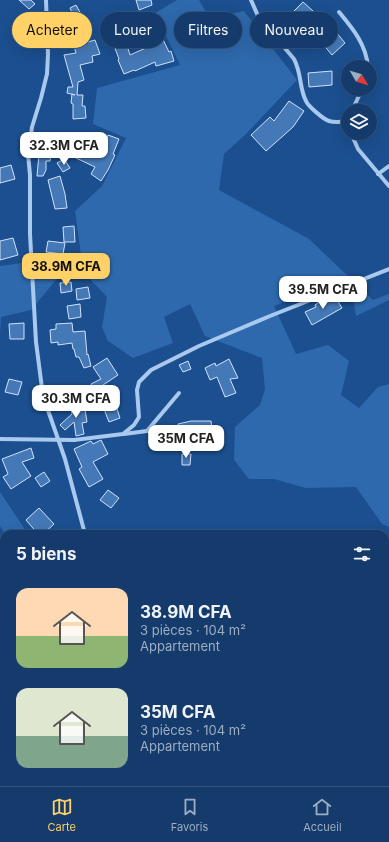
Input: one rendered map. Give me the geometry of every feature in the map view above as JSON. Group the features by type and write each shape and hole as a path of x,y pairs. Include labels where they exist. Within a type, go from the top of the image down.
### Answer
{"street":[{"path":"46,0 48,54 47,74 32,126 28,154 30,175 30,234 36,342 43,396 58,439 85,530"},
{"path":"251,0 258,16 294,59 298,66 306,102 329,121 341,122"},
{"path":"339,12 361,40 367,60"},
{"path":"354,140 358,149 389,186"},
{"path":"378,174 389,166"},
{"path":"123,434 134,425 139,417 137,390 140,382 150,370 199,346 389,269"},
{"path":"147,432 179,393"},
{"path":"0,439 74,440 123,434 169,431"}],"shaded area":[{"path":"177,0 199,0 206,12 174,12 174,48 242,48 242,12 240,12 244,11 250,19 250,48 272,48 297,80 246,134 224,154 219,190 309,239 373,300 389,294 389,300 356,316 352,298 338,285 316,290 274,306 296,354 328,345 349,361 341,395 359,408 378,387 389,384 389,527 382,524 356,487 306,488 274,479 249,479 234,460 235,427 260,405 265,389 262,358 205,336 190,304 164,317 173,343 133,358 108,341 102,327 107,297 87,276 65,269 31,310 1,317 0,334 0,266 81,255 75,211 102,186 126,138 93,124 97,88 180,65 166,36 166,12 157,12"},
{"path":"0,492 25,530 2,530 0,526"}],"building":[{"path":"19,0 31,0 35,4 29,9"},
{"path":"136,0 151,0 152,5 139,10"},
{"path":"303,2 313,11 312,12 293,12"},
{"path":"76,5 80,12 72,12 70,8"},
{"path":"338,34 345,43 332,55 326,48 338,48"},
{"path":"95,40 100,54 92,56 93,62 80,65 84,80 78,82 77,95 83,95 82,106 85,106 86,118 73,119 73,104 71,103 72,94 67,93 68,87 73,87 64,55 76,53 75,48 92,48 92,41"},
{"path":"166,46 169,52 171,51 174,61 156,66 155,62 124,74 115,48 128,48 130,55 146,48 166,48"},
{"path":"332,71 332,85 309,87 308,73"},
{"path":"289,101 304,111 293,127 266,151 251,135 270,117 274,121"},
{"path":"108,135 119,139 113,154 115,155 101,181 91,174 95,167 76,158 85,138 103,147"},
{"path":"40,143 52,144 50,161 46,161 46,170 43,176 37,176"},
{"path":"64,159 70,168 63,172 57,163"},
{"path":"11,165 15,179 0,183 0,168"},
{"path":"60,176 67,208 55,209 48,180"},
{"path":"74,226 75,242 64,242 63,227"},
{"path":"13,238 18,255 0,260 0,241"},
{"path":"48,241 65,243 63,254 46,252"},
{"path":"71,282 72,291 61,293 60,283"},
{"path":"88,287 90,298 77,300 76,289"},
{"path":"334,295 342,308 312,325 305,312 316,307 315,305 322,300"},
{"path":"80,304 81,317 69,319 67,306"},
{"path":"24,323 24,339 10,339 9,324"},
{"path":"72,323 73,332 85,331 87,355 88,354 91,366 84,368 79,357 76,357 72,343 58,345 58,342 51,343 50,330 56,329 56,324"},
{"path":"107,358 118,375 103,385 104,389 94,392 91,384 101,379 93,367"},
{"path":"229,359 238,378 230,379 236,393 225,397 217,377 210,380 205,368 215,363 216,366"},
{"path":"188,361 191,369 183,372 179,365"},
{"path":"9,379 22,382 18,395 5,392"},
{"path":"114,400 120,418 109,422 102,404"},
{"path":"84,403 87,422 82,423 84,434 76,436 74,422 65,430 60,425 72,414 71,406"},
{"path":"191,421 211,421 213,435 210,435 212,448 200,450 197,429 179,432 178,424"},
{"path":"101,440 108,454 93,462 103,479 89,487 79,469 82,467 74,449 91,441 93,444"},
{"path":"31,448 34,458 22,462 31,476 11,489 3,477 8,474 2,459"},
{"path":"182,454 191,454 190,465 182,465"},
{"path":"44,472 50,481 41,487 35,478"},
{"path":"108,490 119,498 111,508 100,500"},
{"path":"39,508 54,524 47,530 35,530 26,520"}]}
